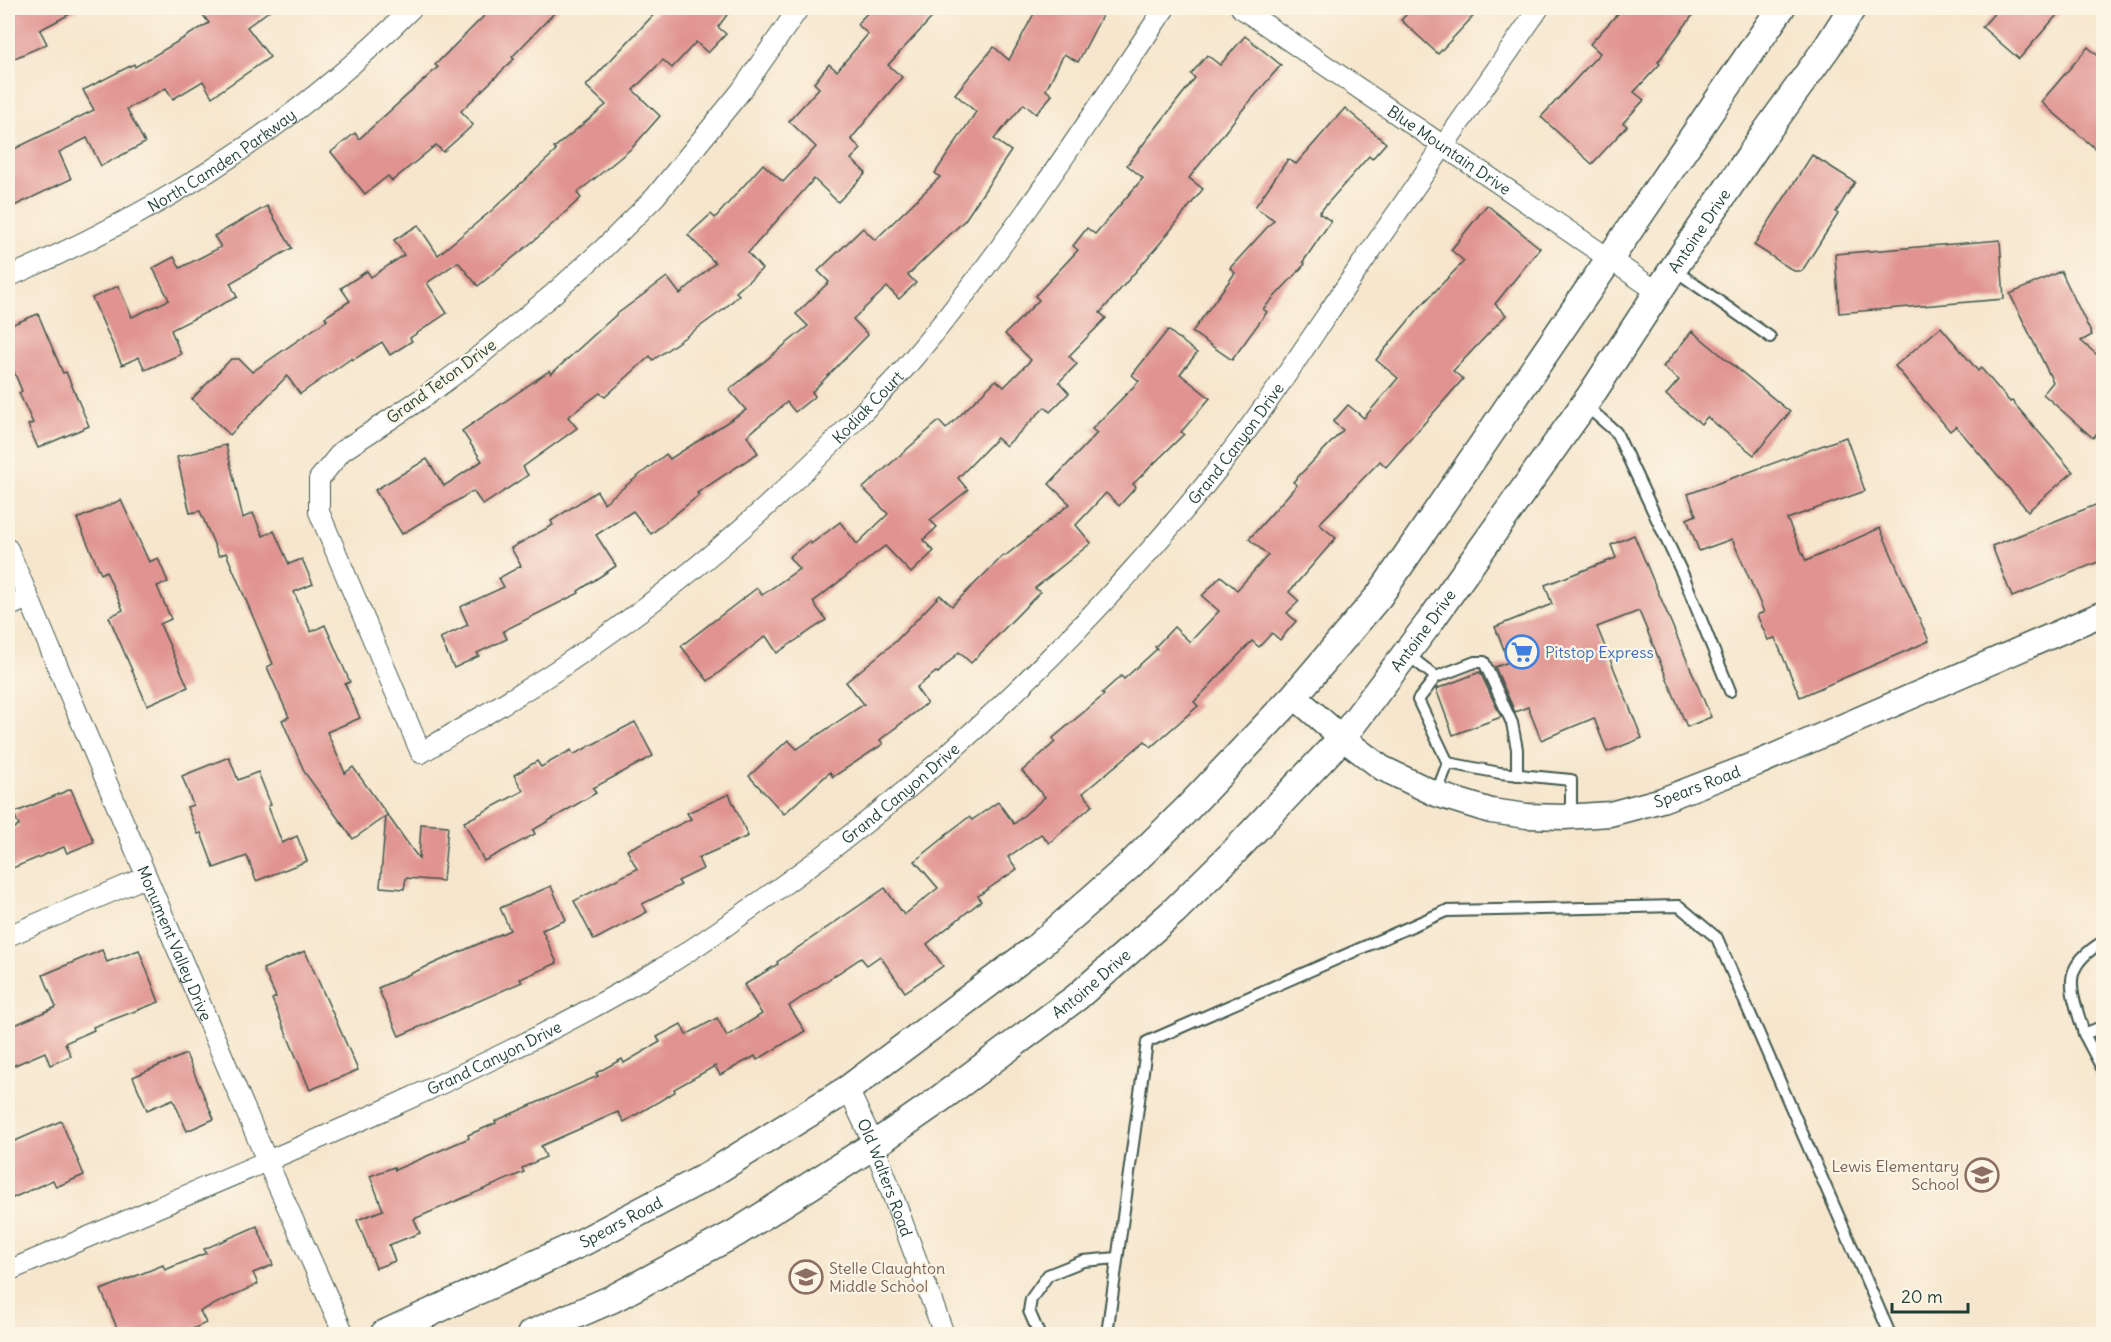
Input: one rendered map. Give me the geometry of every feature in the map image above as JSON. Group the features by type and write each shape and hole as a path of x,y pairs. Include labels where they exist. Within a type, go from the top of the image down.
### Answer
{"main road":[{"path":"848,1089 1036,948 1129,866 1185,811 1293,696 1379,596 1781,8"},
{"name":"Antoine Drive","path":"874,1145 1077,997 1173,912 1231,855 1342,738 1407,653 1508,513 1852,8"},
{"name":"Spears Road","path":"384,1335 584,1242 694,1184 848,1089"},
{"path":"531,1335 612,1299 736,1233 874,1145"}],"street":[{"name":"North Camden Parkway","path":"8,277 110,230 227,161 308,102 384,36 412,8"},
{"name":"Grand Teton Drive","path":"480,717 421,753 319,512 319,479 342,451 478,357 603,249 655,197 684,162 741,91 799,8"},
{"name":"Kodiak Court","path":"480,717 562,666 662,594 742,529 820,457 904,369 953,310 1035,200 1165,8"},
{"name":"Blue Mountain Drive","path":"1241,8 1658,292"},
{"name":"Grand Canyon Drive","path":"8,1271 267,1161 483,1065 555,1029 659,970 725,927 820,859 909,789 968,738 1050,658 1130,573 1206,484 1274,395 1443,145 1539,8"},
{"name":"Monument Valley Drive","path":"8,549 267,1161 344,1335"},
{"path":"8,607 28,598"},
{"name":"Spears Road","path":"1293,696 1342,738 1382,768 1436,794 1491,811 1527,816 1571,817 1610,814 1662,800 1758,763 2103,613"},
{"path":"8,936 146,877"},
{"name":"Old Walters Road","path":"848,1089 874,1145 944,1335"}],"lane":[{"path":"1673,269 1770,337"},
{"path":"1584,404 1616,432 1683,575 1730,691"},
{"path":"1407,653 1436,677"},
{"path":"1436,794 1448,763 1418,700 1436,677 1475,662 1484,662 1512,723 1517,748 1517,776"},
{"path":"1448,763 1517,776 1571,780 1571,817"},
{"path":"1107,1335 1147,1042 1446,911 1679,906 1717,938 1890,1335"},
{"path":"2103,941 2086,952 2073,968 2071,988 2084,1034 2103,1072"},
{"path":"2084,1034 2103,1026"},
{"path":"1039,1335 1029,1311 1032,1299 1048,1275 1083,1261 1117,1258"}],"building":[{"path":"8,8 81,8 40,30 47,44 8,61"},
{"path":"198,8 273,8 247,27 270,57 212,97 203,81 173,99 166,88 127,109 145,143 101,166 87,138 59,152 71,179 8,209 8,152 94,110 83,90 134,64 135,67 209,23"},
{"path":"492,8 559,8 512,57 514,59 461,111 473,125 443,152 436,145 392,181 388,176 365,194 331,152 355,133 359,139 438,67 435,65"},
{"path":"660,8 732,8 718,27 726,34 708,53 696,42 672,68 663,60 633,90 660,116 632,148 577,193 581,198 536,239 478,286 458,262 427,283 447,313 410,338 412,341 390,355 382,342 353,360 352,358 300,394 287,376 230,435 192,399 231,359 239,359 252,372 327,320 325,317 350,301 341,288 367,271 371,277 404,255 394,240 418,225 438,255 491,211 556,151 554,148 606,105 586,86"},
{"path":"872,8 941,8 888,65 902,77 851,139 861,149 851,159 866,173 838,202 814,179 748,253 762,269 736,292 739,295 723,310 653,360 650,356 605,397 600,393 568,417 577,428 523,467 528,475 483,505 473,491 402,534 375,490 427,459 444,486 482,461 462,431 549,371 551,374 617,314 667,277 680,294 715,263 688,235 711,214 715,218 763,164 783,182 816,147 789,121 819,88 814,83 829,64 837,71 868,34 857,24"},
{"path":"1037,8 1106,8 1078,62 1064,54 1046,90 1052,95 1036,114 1024,104 994,139 1011,151 965,220 908,275 916,283 899,299 887,287 853,319 868,335 812,392 815,396 795,412 787,402 747,436 758,453 697,493 699,495 651,534 633,511 596,535 616,566 578,591 579,593 503,631 507,639 477,653 479,656 454,668 440,638 468,625 460,607 504,587 499,578 521,566 511,548 553,525 551,521 597,491 604,503 666,454 670,459 746,410 729,390 808,326 796,314 829,282 818,271 863,228 875,240 940,177 935,173 976,112 955,94 994,47 1009,60"},
{"path":"1413,8 1481,8 1438,54 1401,20"},
{"path":"1623,8 1698,8 1658,62 1660,64 1634,92 1644,100 1623,123 1627,126 1592,164 1541,117 1600,53 1590,44"},
{"path":"1999,8 2063,8 2019,59 1982,27"},
{"path":"1245,36 1281,65 1189,178 1203,189 1100,313 1106,318 1069,356 1077,364 1059,382 1069,393 1050,412 1045,407 1006,446 997,438 958,478 968,490 930,520 937,527 923,540 934,551 911,573 885,546 813,602 826,620 777,653 766,636 708,681 681,646 757,588 762,595 799,569 789,557 809,541 811,544 840,522 857,544 888,514 863,488 939,421 946,429 996,380 1004,387 1031,360 1005,334 1039,300 1035,296 1078,250 1073,246 1087,228 1095,234 1143,178 1127,165 1195,78 1191,74 1207,55 1220,65"},
{"path":"2088,47 2103,60 2103,155 2041,102"},
{"path":"1345,108 1386,143 1372,159 1369,156 1319,213 1331,221 1303,262 1305,264 1263,309 1267,312 1232,360 1192,332 1235,273 1230,268 1274,220 1255,207 1288,159 1296,164"},
{"path":"1812,155 1855,182 1802,271 1794,271 1754,245"},
{"path":"1487,205 1540,248 1495,304 1506,315 1453,371 1463,379 1386,467 1380,461 1319,524 1336,538 1289,592 1299,601 1287,613 1296,621 1280,640 1272,633 1259,647 1252,641 1194,702 1198,706 1151,747 1145,741 1083,793 1093,805 1049,843 1041,834 1008,857 1017,869 978,896 981,901 927,944 943,966 905,992 880,956 867,965 861,958 789,1006 805,1031 757,1060 755,1056 720,1075 715,1066 674,1089 675,1092 624,1122 618,1112 541,1146 546,1157 522,1168 524,1172 414,1219 420,1233 389,1245 395,1261 376,1268 357,1220 383,1210 370,1176 394,1167 395,1170 469,1138 468,1135 496,1123 495,1121 598,1076 596,1073 622,1059 624,1063 660,1042 657,1037 681,1024 686,1035 717,1018 727,1036 762,1014 744,985 778,964 777,962 885,888 904,915 938,888 915,861 945,835 969,817 972,820 998,802 1014,824 1045,797 1022,771 1055,742 1053,738 1104,695 1102,693 1121,676 1124,679 1157,649 1155,647 1174,627 1190,642 1219,611 1202,596 1221,576 1237,590 1268,555 1249,539 1297,485 1293,482 1343,430 1333,422 1348,405 1364,418 1398,378 1376,360 1419,308 1464,261 1451,250"},
{"path":"267,206 292,248 230,283 237,297 171,330 181,354 145,370 139,357 122,365 92,298 118,286 132,317 169,300 153,268 174,257 180,268 221,247 214,236"},
{"path":"2000,240 2004,299 1839,313 1835,254"},
{"path":"2061,271 2092,335 2081,341 2103,360 2103,425 2093,438 2043,394 2053,382 2010,294"},
{"path":"38,314 89,426 38,448 28,425 33,423 19,393 22,391 8,357 8,326"},
{"path":"1941,327 1978,371 1981,368 2010,402 2012,401 2073,472 2028,511 1956,426 1950,431 1895,366"},
{"path":"1168,330 1197,353 1180,374 1210,398 1181,432 1184,434 1133,484 1136,487 1119,506 1106,493 1076,525 1091,543 1035,588 1040,592 971,663 959,652 938,673 936,672 916,688 927,703 880,740 883,744 833,777 830,772 784,814 749,776 788,740 797,749 864,704 846,682 895,642 940,595 952,606 1004,555 1070,504 1049,484 1097,433 1092,429 1139,381 1132,375"},
{"path":"1692,331 1790,412 1754,455 1707,417 1701,424 1666,395 1679,380 1663,367"},
{"path":"1846,437 1865,491 1787,519 1806,561 1880,528 1929,641 1800,697 1775,638 1768,640 1757,615 1764,612 1732,539 1699,551 1687,519 1696,515 1688,494"},
{"path":"226,445 243,518 253,513 263,536 274,531 289,564 302,559 313,584 294,592 311,632 325,625 350,682 345,684 360,718 327,732 345,773 353,767 419,859 421,824 448,826 443,881 406,878 404,889 380,887 386,816 353,839 305,773 282,720 289,717 267,667 273,664 226,553 219,556 200,511 190,513 177,457"},
{"path":"121,500 149,562 158,558 168,582 157,586 171,619 160,624 188,687 147,705 109,617 123,610 106,571 101,574 77,519"},
{"path":"2103,502 2103,560 2012,597 1992,546"},
{"path":"1634,535 1711,717 1687,727 1639,611 1597,627 1642,738 1607,752 1594,718 1541,740 1528,707 1515,712 1495,667 1509,662 1495,627 1552,604 1545,585 1616,558 1611,545"},
{"path":"1480,672 1501,717 1453,735 1436,689"},
{"path":"635,722 653,756 593,788 596,793 533,830 535,834 484,861 464,822 523,791 514,775 537,761 541,767 571,750 573,755"},
{"path":"229,757 238,780 258,772 282,843 297,836 307,861 256,881 247,856 214,868 201,833 198,834 187,807 193,805 182,776"},
{"path":"71,789 94,842 67,853 64,847 8,870 8,830 19,826 14,813"},
{"path":"729,794 748,836 698,858 703,869 678,881 681,885 642,904 647,912 594,940 574,901 637,869 627,850 691,819 687,813"},
{"path":"551,886 566,920 542,930 557,963 520,979 522,982 399,1036 378,988 510,930 500,908"},
{"path":"102,950 107,962 139,950 159,1002 93,1027 94,1030 65,1043 71,1056 50,1065 45,1052 8,1068 8,1028 56,1007 43,975"},
{"path":"305,951 358,1070 310,1090 272,999 276,997 263,969"},
{"path":"186,1054 214,1119 187,1131 173,1099 147,1110 133,1077"},
{"path":"61,1121 84,1175 56,1187 53,1180 8,1200 8,1144"},
{"path":"257,1226 273,1265 253,1273 258,1284 200,1311 206,1323 179,1335 120,1335 101,1290 163,1265 165,1270 206,1253 204,1249"}],"place":[{"name":"Pitstop Express","path":"1522,652"},
{"name":"Lewis Elementary School","path":"1982,1175"},
{"name":"Stelle Claughton Middle School","path":"806,1277"}]}
